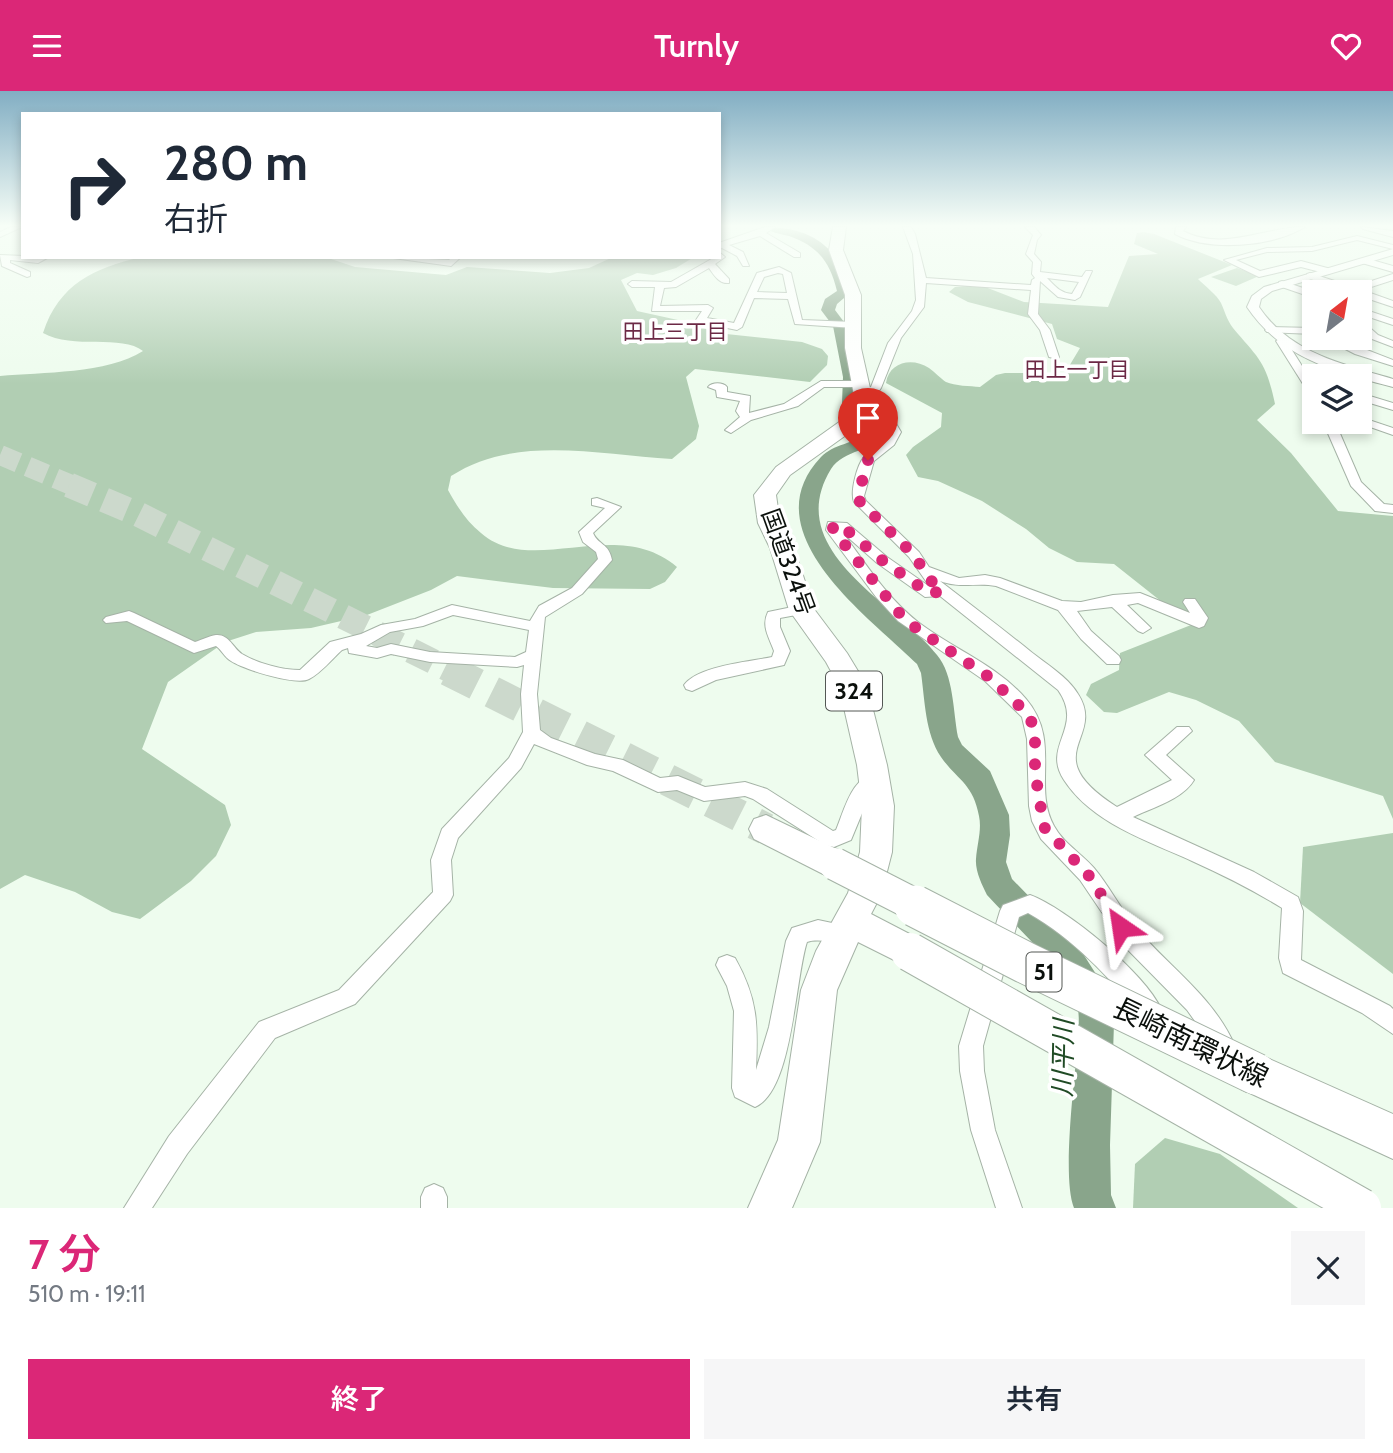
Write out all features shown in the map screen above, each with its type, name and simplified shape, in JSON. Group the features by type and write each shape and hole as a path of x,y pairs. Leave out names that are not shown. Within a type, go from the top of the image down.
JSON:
{"highway":[{"path":"847,279 853,295 853,348 863,392"},
{"name":"国道324号","path":"770,1208 799,1142 819,991 864,895 876,852 878,806 853,686 838,659 802,610 782,548 769,523 765,495 783,471 862,413 863,392"},
{"name":"長崎南環状線","path":"766,829 1027,963 1393,1137"},
{"path":"847,927 910,952 1362,1208"},
{"name":"51","path":"1256,1074 1393,1131"}],"street":[{"path":"632,284 673,285 683,279"},
{"path":"660,285 655,309 708,307 701,320 737,327 760,279"},
{"path":"789,279 798,322 827,326 836,323 854,325"},
{"path":"1036,279 1033,314 1045,330 1054,357"},
{"path":"1041,279 1053,291 1067,297 1077,295 1085,279"},
{"path":"1299,279 1263,291 1256,298 1254,307 1302,369"},
{"path":"1372,285 1387,279"},
{"path":"731,430 745,416 775,411 805,400 821,384 872,393 878,386 897,335 918,310 922,297 921,280 954,285 993,283 1036,288"},
{"path":"1380,282 1393,285"},
{"path":"1282,284 1302,291"},
{"path":"751,295 793,296"},
{"path":"1372,297 1393,303"},
{"path":"1372,317 1393,322"},
{"path":"1270,330 1302,331"},
{"path":"1372,334 1374,337 1393,344"},
{"path":"1281,341 1329,363 1393,383"},
{"path":"1355,350 1393,363"},
{"path":"713,387 723,387 721,395 746,398 742,411 745,416"},
{"path":"863,392 891,421 895,432 890,442 868,460 858,496 860,502 914,555 943,590 1064,685 1074,699 1077,711 1064,759 1069,773 1083,791 1114,817 1256,883 1291,903 1294,912 1288,954 1291,966 1315,981 1377,1008 1393,1023"},
{"path":"1372,401 1393,407"},
{"path":"1372,424 1393,432"},
{"path":"1334,434 1355,483 1380,508 1393,509"},
{"path":"137,1208 178,1145 267,1030 290,1018 330,1007 347,997 443,895 441,860 449,834 515,763 532,732 529,694 538,616 544,609 576,591 605,560 603,550 588,539 586,532 614,507 597,502"},
{"path":"943,590 930,594 882,560 842,526 833,525 833,530 900,614 916,628 989,677 1028,714 1035,730 1035,772 1044,827 1091,878 1121,927 1200,1007 1215,1026 1223,1046 1218,1055 1209,1058 1184,1045 1091,944 1059,919 1030,904 1010,911 971,1046 972,1071 983,1130 1009,1208"},
{"path":"924,570 957,582 985,579 999,582 1062,606 1081,607 1132,597 1145,599 1199,623 1200,618 1190,602"},
{"path":"1113,600 1143,628"},
{"path":"1062,606 1086,635 1113,660"},
{"path":"111,620 129,616 194,648 217,641 245,662 292,675 304,675 330,649 386,628 404,626 452,610 536,628"},
{"path":"692,685 712,675 778,661 782,651 772,627 773,615 802,610"},
{"path":"391,649 404,626"},
{"path":"362,639 355,649 377,653 391,649 430,657 517,662 535,654"},
{"path":"1114,817 1166,793 1185,780 1154,755 1183,731"},
{"path":"532,732 545,743 593,760 617,765 658,785 678,783 704,795 746,789 760,794 799,821 834,839 844,835 862,790 874,782"},
{"path":"727,965 741,987 745,1003 748,1037 744,1088 755,1095 765,1081 785,1004 793,946 799,935 818,929 847,927"}],"green space":[{"path":"623,279 621,280 637,311 687,322 717,333 802,342 822,349 828,356 827,365 810,382 695,369 686,377 699,426 696,439 672,459 558,450 530,451 476,463 451,476 448,490 462,513 481,533 502,545 525,550 628,546 653,552 677,567 665,582 650,589 553,588 457,576 431,590 367,615 311,628 256,632 225,642 168,682 142,749 225,805 231,825 216,856 191,881 140,919 112,912 75,892 25,875 0,889 0,376 93,368 128,359 143,351 123,343 68,341 43,333 58,302 80,281"},
{"path":"1119,279 1198,279 1219,300 1231,325 1265,369 1275,404 1257,420 1291,453 1338,511 1393,516 1393,819 1383,796 1275,762 1239,721 1196,700 1169,692 1117,713 1104,712 1086,695 1091,684 1119,670 1120,653 1191,625 1114,564 1077,562 1049,548 1026,529 982,501 938,481 918,477 906,455 941,427 942,413 886,383 896,366 916,363 929,368 946,382 980,387 996,375 1005,373 1065,373 1080,348 1057,339 1052,324 968,302 949,292 955,287 980,285 1024,302 1108,307"},
{"path":"1217,279 1252,279 1236,286"},
{"path":"1393,833 1393,974 1300,903 1303,847"},
{"path":"1165,1138 1220,1154 1298,1208 1133,1208 1135,1164"}],"waterway":[{"name":"川平川","path":"841,279 844,292 830,302 828,310 840,326 851,377 851,403 854,411 878,431 872,438 836,454 825,464 811,493 809,524 816,541 843,578 928,660 934,673 944,737 952,752 980,779 994,815 995,835 991,862 998,886 1068,960 1093,996 1096,1023 1090,1145 1091,1199 1096,1208"}],"tunnel":[{"path":"0,455 74,486"},
{"path":"69,485 138,514 452,671"},
{"path":"448,670 766,829"}],"district":[{"name":"田上三丁目","path":"675,332"},
{"name":"田上一丁目","path":"1077,370"}],"route":[{"path":"868,460 858,496 860,502 914,555 930,580 943,590 930,594 869,550 842,526 833,525 833,530 900,614 916,628 963,657 989,677 1028,714 1035,730 1035,772 1044,827 1049,836 1091,878 1121,927"}]}
